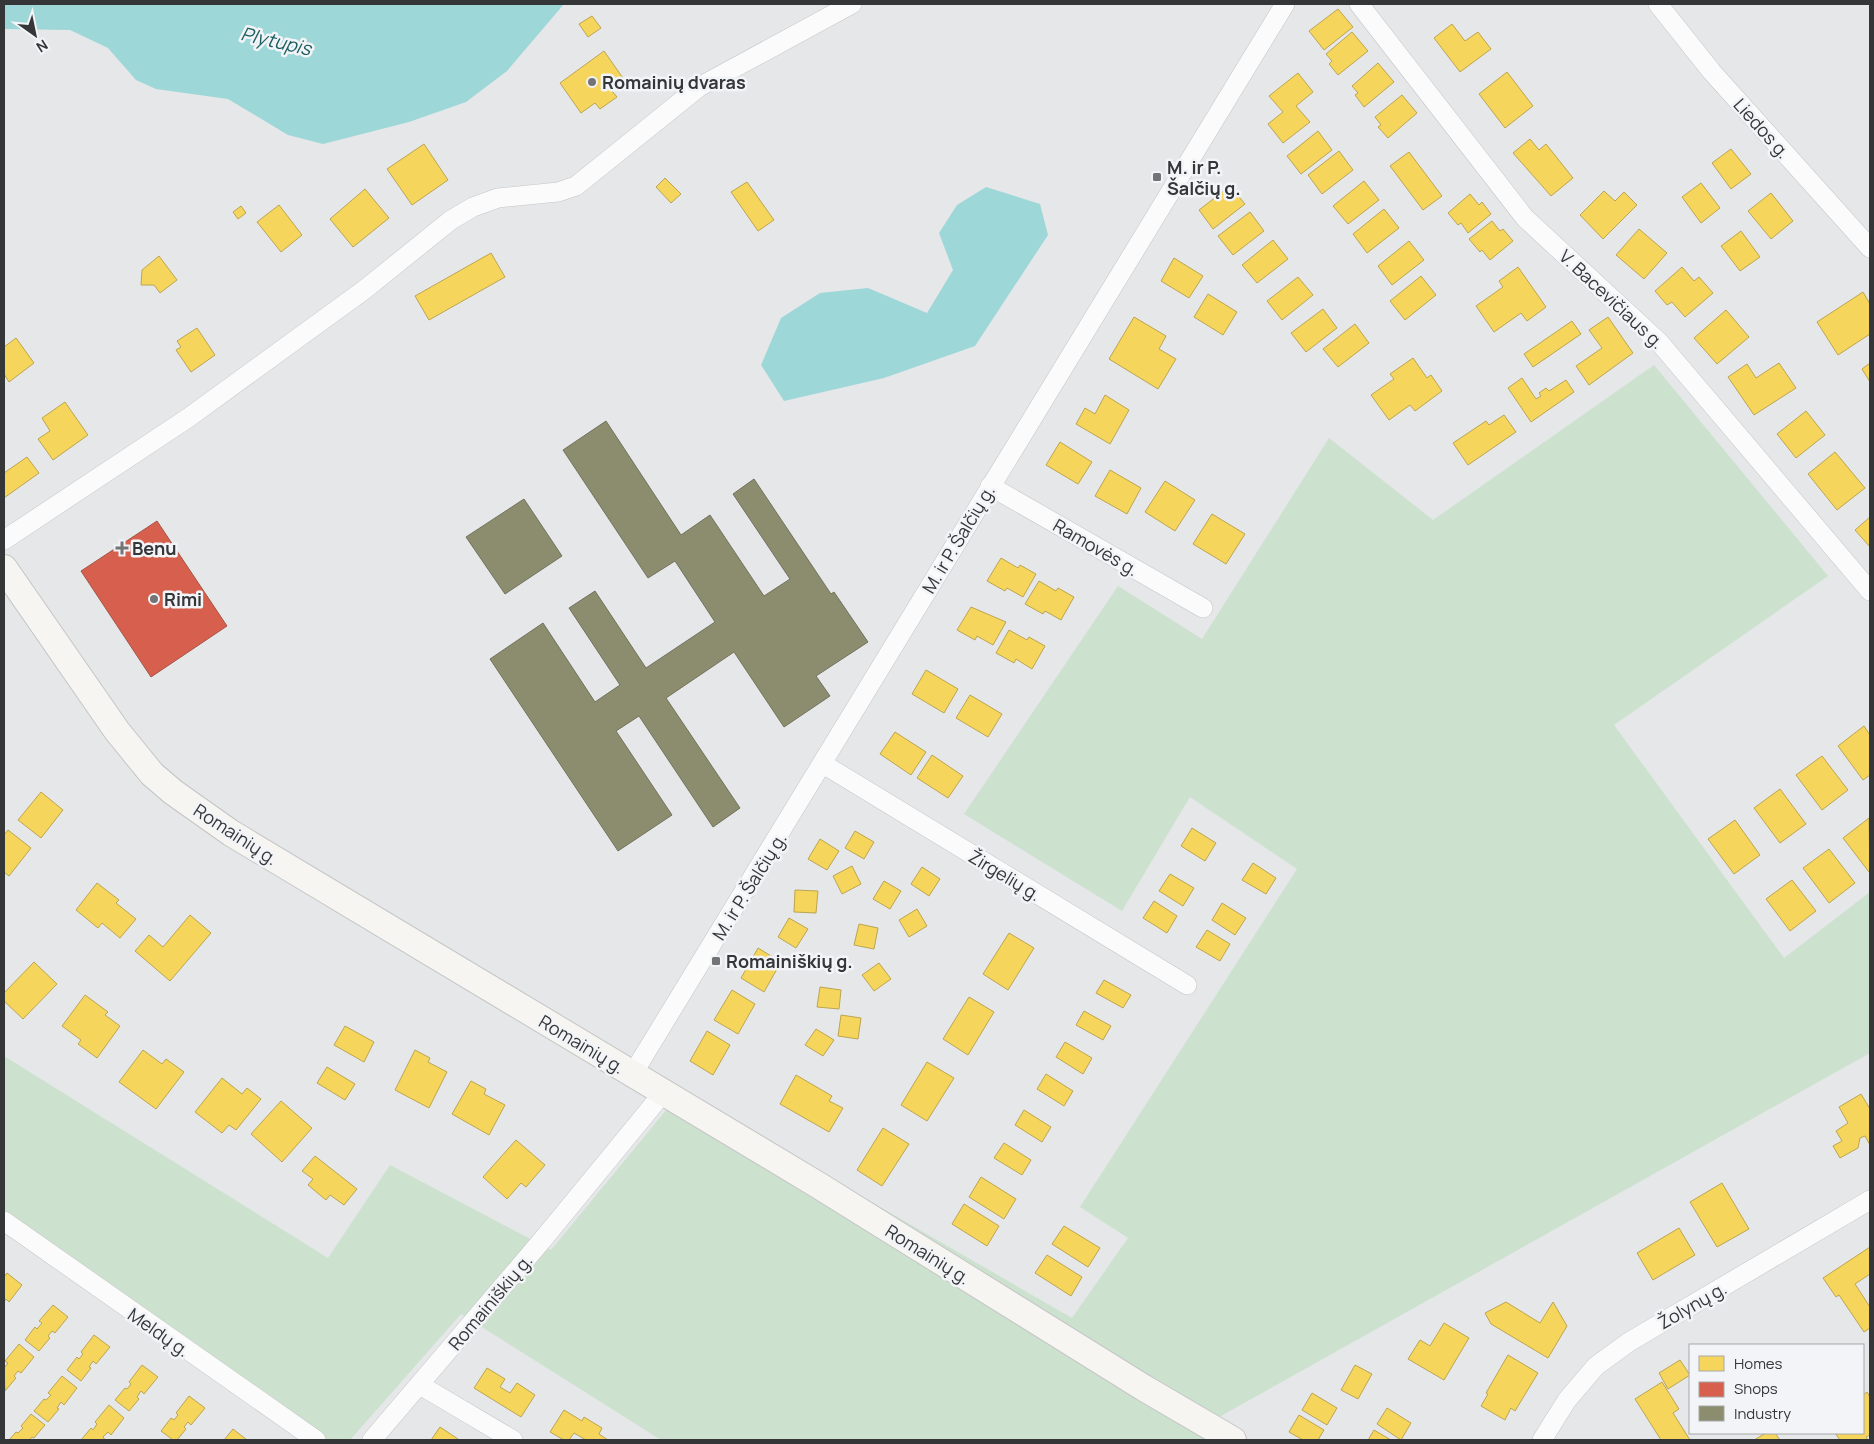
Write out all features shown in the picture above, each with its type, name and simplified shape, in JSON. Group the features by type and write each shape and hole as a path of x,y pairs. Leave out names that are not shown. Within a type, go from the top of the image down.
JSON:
{"main road":[{"name":"Romainių g.","path":"4,568 118,731 152,774 172,792 231,833 663,1094 818,1185 1144,1388 1233,1440"}],"street":[{"path":"4,540 188,418 364,290 451,220 473,207 498,198 558,192 576,186 699,87 852,4"},
{"name":"M. ir P. Šalčių g.","path":"632,1075 1285,4"},
{"name":"V. Bacevičiaus g.","path":"1359,4 1525,218 1660,342 1870,591"},
{"name":"Liedos g.","path":"1658,4 1712,72 1870,248"},
{"name":"Ramovės g.","path":"990,486 1203,608"},
{"name":"Žirgelių g.","path":"823,764 1187,985"},
{"name":"Romainiškių g.","path":"372,1440 544,1238 663,1094"},
{"name":"Žolynų g.","path":"1542,1440 1567,1400 1596,1366 1629,1342 1870,1200"},
{"name":"Meldų g.","path":"4,1221 316,1440"},
{"path":"420,1385 513,1440"}],"green space":[{"path":"1654,365 1828,576 1614,725 1784,958 1870,892 1870,1053 1212,1421 1243,1440 661,1440 461,1314 350,1440 326,1440 4,1214 4,1056 328,1258 390,1165 551,1250 681,1092 1072,1318 1128,1238 1080,1207 1297,869 1190,797 1122,911 964,814 1118,586 1202,639 1329,438 1433,520"}],"water":[{"name":"Plytupis","path":"4,4 564,4 507,71 466,102 409,122 323,144 288,135 228,99 156,89 136,80 108,48 70,30 4,29"},
{"path":"986,187 1040,204 1048,235 975,346 884,378 784,401 761,365 781,318 820,293 868,288 927,313 953,270 939,233 957,205"}],"building: Homes":[{"path":"1338,9 1353,27 1324,50 1309,31"},
{"path":"592,16 601,28 588,37 579,24"},
{"path":"1452,24 1465,41 1478,32 1491,49 1460,72 1434,38"},
{"path":"1352,32 1368,51 1338,75 1329,64 1332,61 1326,54"},
{"name":"Romainių dvaras","path":"604,51 625,81 612,91 617,97 600,109 595,103 581,113 560,83"},
{"path":"1378,63 1394,82 1364,107 1355,95 1358,93 1352,86"},
{"path":"1507,72 1533,106 1505,128 1479,94"},
{"path":"1298,73 1313,92 1296,106 1310,122 1283,143 1268,124 1283,112 1269,96"},
{"path":"1402,95 1417,113 1388,138 1378,127 1381,125 1375,117"},
{"path":"1318,131 1332,150 1301,174 1287,156"},
{"path":"1530,139 1539,150 1546,144 1573,178 1551,196 1513,153"},
{"path":"424,144 448,180 412,205 387,169"},
{"path":"1731,149 1751,174 1731,189 1712,163"},
{"path":"1339,151 1353,170 1322,194 1308,175"},
{"path":"1409,152 1442,196 1423,210 1390,166"},
{"path":"665,178 681,194 671,203 656,187"},
{"path":"1364,181 1379,200 1348,224 1333,206"},
{"path":"747,182 774,220 758,231 731,192"},
{"path":"1701,183 1720,208 1701,223 1682,197"},
{"path":"1230,186 1245,204 1213,229 1199,210"},
{"path":"365,189 389,218 353,247 330,219"},
{"path":"1604,191 1615,201 1624,192 1637,205 1603,239 1580,215"},
{"path":"1771,193 1793,221 1771,239 1748,211"},
{"path":"1470,194 1479,205 1482,202 1491,214 1468,233 1461,223 1458,225 1448,213"},
{"path":"279,205 302,235 281,252 257,222"},
{"path":"241,206 246,213 238,219 233,212"},
{"path":"1384,209 1399,228 1367,253 1353,234"},
{"path":"1250,212 1264,231 1233,255 1218,236"},
{"path":"1492,221 1500,231 1503,229 1513,241 1490,260 1469,239"},
{"path":"1639,229 1667,253 1644,279 1616,255"},
{"path":"1741,231 1760,257 1740,271 1721,246"},
{"path":"1273,240 1288,259 1257,283 1242,265"},
{"path":"1409,241 1424,260 1392,285 1378,266"},
{"path":"491,253 505,277 429,320 415,296"},
{"path":"159,256 177,280 160,293 154,285 141,285 142,270"},
{"path":"1174,258 1203,276 1189,298 1161,281"},
{"path":"1518,267 1546,307 1527,321 1521,313 1494,332 1476,306 1503,287 1499,281"},
{"path":"1682,267 1694,281 1699,277 1713,293 1685,317 1672,302 1667,305 1655,291"},
{"path":"1421,276 1436,295 1405,320 1390,301"},
{"path":"1298,277 1313,295 1282,320 1267,301"},
{"path":"1863,292 1870,304 1870,334 1838,355 1817,322"},
{"path":"1208,294 1237,312 1223,335 1194,317"},
{"path":"1323,309 1337,328 1306,352 1291,333"},
{"path":"1726,310 1749,337 1717,364 1694,338"},
{"path":"1134,317 1166,336 1159,349 1176,359 1158,389 1109,359"},
{"path":"1608,317 1633,353 1589,385 1576,366 1602,348 1589,330"},
{"path":"1572,321 1581,334 1533,367 1524,354"},
{"path":"1355,324 1369,343 1338,367 1323,349"},
{"path":"197,328 215,355 191,372 176,350 181,347 177,341"},
{"path":"16,338 34,363 9,382 4,374 4,347"},
{"path":"1413,358 1427,378 1431,375 1442,391 1415,411 1410,405 1389,420 1371,395 1394,379 1390,374"},
{"path":"1779,363 1796,388 1754,415 1728,377 1747,364 1756,378"},
{"path":"1870,363 1870,382 1862,369"},
{"path":"1522,378 1536,399 1541,396 1539,393 1546,388 1549,391 1566,380 1574,392 1531,422 1508,388"},
{"path":"1105,395 1129,410 1110,444 1076,424 1085,408 1095,414"},
{"path":"65,402 88,435 53,460 38,439 50,431 42,418"},
{"path":"1806,411 1825,435 1796,458 1777,434"},
{"path":"1504,415 1516,432 1468,465 1453,443 1486,421 1489,425"},
{"path":"1060,442 1092,462 1078,484 1046,465"},
{"path":"1835,452 1865,488 1837,510 1808,474"},
{"path":"27,457 39,473 4,498 4,473"},
{"path":"1110,470 1141,488 1127,514 1095,496"},
{"path":"1165,481 1195,500 1175,531 1145,512"},
{"path":"1212,514 1245,534 1226,564 1193,544"},
{"path":"1870,517 1870,547 1855,530"},
{"path":"1001,558 1018,568 1020,565 1036,574 1023,597 1007,588 1005,591 987,581"},
{"path":"1039,581 1056,591 1058,588 1074,597 1061,620 1045,611 1043,614 1025,604"},
{"path":"971,607 1006,622 993,645 977,636 975,640 957,630"},
{"path":"1009,630 1027,640 1029,637 1045,646 1032,669 1016,659 1014,663 996,653"},
{"path":"926,670 958,689 944,713 912,694"},
{"path":"970,695 1002,714 988,737 956,718"},
{"path":"1864,726 1870,735 1870,775 1863,780 1838,746"},
{"path":"895,732 926,752 911,775 880,754"},
{"path":"932,755 963,776 948,798 917,778"},
{"path":"1822,756 1848,790 1822,810 1796,775"},
{"path":"1780,789 1806,824 1780,843 1754,808"},
{"path":"41,792 63,810 41,838 18,820"},
{"path":"1869,818 1870,871 1869,872 1843,838"},
{"path":"1735,820 1760,855 1734,874 1708,839"},
{"path":"1192,828 1216,843 1205,861 1181,846"},
{"path":"8,830 31,848 9,876 4,872 4,835"},
{"path":"855,831 874,842 864,859 845,848"},
{"path":"820,839 839,851 827,870 808,859"},
{"path":"1829,849 1855,883 1829,903 1803,868"},
{"path":"1253,863 1276,878 1266,894 1242,880"},
{"path":"852,866 861,884 842,894 833,876"},
{"path":"922,867 940,879 929,896 911,884"},
{"path":"1170,874 1194,888 1183,906 1159,891"},
{"path":"1792,880 1816,911 1790,931 1766,899"},
{"path":"884,881 901,891 890,909 873,899"},
{"path":"97,883 119,900 116,903 136,919 120,938 102,923 98,928 76,910"},
{"path":"795,890 818,891 816,913 794,912"},
{"path":"1154,901 1177,916 1167,933 1143,918"},
{"path":"1222,903 1246,918 1235,935 1212,920"},
{"path":"917,909 927,926 909,937 899,920"},
{"path":"190,915 211,933 170,981 135,951 149,935 163,947"},
{"path":"789,918 808,929 796,948 778,937"},
{"path":"859,924 878,928 874,949 854,945"},
{"path":"1207,930 1230,944 1220,961 1196,947"},
{"path":"1009,933 1034,948 1008,990 983,974"},
{"path":"758,948 781,962 764,992 741,978"},
{"path":"34,962 57,984 23,1019 4,1001 4,993"},
{"path":"879,963 891,979 874,991 862,975"},
{"path":"1104,980 1131,995 1123,1008 1096,993"},
{"path":"820,987 841,990 839,1009 817,1007"},
{"path":"732,990 755,1004 738,1034 714,1020"},
{"path":"85,995 108,1012 105,1015 120,1026 97,1058 78,1044 81,1040 62,1026"},
{"path":"969,997 994,1012 968,1055 943,1039"},
{"path":"1084,1011 1111,1026 1103,1040 1076,1025"},
{"path":"841,1015 861,1018 858,1039 838,1036"},
{"path":"345,1026 374,1042 364,1062 334,1045"},
{"path":"816,1029 834,1040 823,1056 805,1045"},
{"path":"707,1031 730,1045 713,1075 690,1061"},
{"path":"1065,1042 1092,1058 1083,1074 1056,1057"},
{"path":"143,1050 162,1064 166,1059 184,1072 156,1109 119,1082"},
{"path":"415,1050 430,1058 428,1062 447,1072 429,1108 395,1090"},
{"path":"927,1062 954,1078 927,1121 901,1105"},
{"path":"327,1067 355,1084 345,1100 317,1083"},
{"path":"1046,1074 1073,1091 1064,1106 1037,1089"},
{"path":"796,1075 832,1096 829,1101 843,1108 829,1132 780,1104"},
{"path":"222,1078 242,1094 247,1088 261,1099 236,1130 229,1125 222,1133 195,1112"},
{"path":"471,1081 486,1089 484,1094 505,1105 489,1135 452,1114"},
{"path":"1861,1094 1870,1109 1870,1145 1865,1136 1860,1138 1858,1148 1840,1158 1833,1146 1842,1141 1836,1131 1848,1123 1839,1107"},
{"path":"281,1101 312,1128 282,1162 251,1134"},
{"path":"1024,1110 1051,1127 1042,1142 1015,1125"},
{"path":"883,1128 909,1144 882,1186 857,1170"},
{"path":"516,1140 545,1165 526,1187 521,1183 507,1199 483,1177"},
{"path":"1004,1143 1031,1160 1022,1175 994,1158"},
{"path":"315,1156 357,1189 344,1205 330,1195 326,1200 308,1185 313,1179 302,1171"},
{"path":"981,1177 1016,1199 1004,1219 969,1197"},
{"path":"1722,1183 1749,1229 1717,1247 1690,1202"},
{"path":"964,1204 999,1226 987,1246 952,1224"},
{"path":"1064,1226 1100,1248 1088,1267 1052,1244"},
{"path":"1679,1228 1695,1255 1653,1280 1637,1253"},
{"path":"1870,1247 1870,1274 1855,1284 1870,1307 1870,1328 1864,1332 1839,1295 1836,1297 1823,1278"},
{"path":"1047,1255 1082,1277 1071,1296 1035,1273"},
{"path":"7,1273 22,1285 9,1302 6,1299 4,1302 4,1277"},
{"path":"1506,1302 1540,1323 1553,1302 1567,1326 1548,1358 1491,1324 1485,1313"},
{"path":"53,1305 68,1317 55,1333 52,1331 48,1336 50,1338 39,1351 25,1340 35,1327 37,1329 42,1323 39,1321"},
{"path":"1444,1323 1469,1338 1444,1380 1408,1359 1420,1340 1430,1346"},
{"path":"94,1335 110,1347 96,1364 93,1361 89,1367 91,1368 81,1381 67,1370 77,1357 79,1359 83,1354 81,1352"},
{"path":"19,1344 34,1357 21,1373 18,1371 14,1376 16,1378 5,1391 4,1368 8,1363 5,1361"},
{"path":"1508,1355 1538,1373 1515,1411 1511,1408 1505,1420 1481,1406 1488,1394 1486,1393"},
{"path":"1680,1360 1689,1376 1668,1389 1659,1373"},
{"path":"142,1365 158,1377 144,1394 141,1391 137,1397 139,1399 129,1411 115,1400 131,1384 129,1382"},
{"path":"1355,1365 1372,1374 1358,1399 1341,1390"},
{"path":"487,1368 505,1379 500,1387 510,1393 517,1383 535,1395 521,1417 474,1388"},
{"path":"62,1376 77,1388 64,1405 61,1402 57,1408 59,1409 48,1422 34,1411 44,1399 46,1400 51,1395 48,1393"},
{"path":"1662,1382 1679,1409 1673,1413 1690,1440 1661,1440 1635,1399"},
{"path":"1867,1392 1870,1397 1870,1435 1866,1437 1868,1440 1840,1440 1836,1434 1864,1434 1864,1394"},
{"path":"1312,1393 1337,1408 1327,1425 1302,1410"},
{"path":"189,1396 205,1408 191,1425 188,1422 184,1427 186,1429 177,1440 173,1440 161,1431 171,1418 174,1420 178,1415 176,1413"},
{"path":"109,1405 124,1418 111,1435 108,1432 103,1437 105,1440 81,1440 91,1428 93,1430 97,1424 95,1422"},
{"path":"1387,1408 1411,1423 1401,1440 1377,1424"},
{"path":"564,1410 582,1421 584,1417 602,1428 599,1434 608,1440 586,1440 574,1433 569,1440 564,1440 550,1432"},
{"path":"31,1414 45,1425 34,1438 32,1437 29,1440 9,1440 16,1432 18,1433 23,1428 21,1426"},
{"path":"1299,1415 1324,1430 1318,1440 1303,1440 1289,1432"},
{"path":"440,1427 458,1439 431,1440"},
{"path":"233,1429 247,1440 224,1440"},
{"path":"1374,1430 1391,1440 1368,1440"},
{"path":"1764,1434 1776,1434 1780,1440 1754,1440"}],"building: Shops":[{"name":"Rimi","path":"157,521 227,626 151,677 81,571"}],"building: Industry":[{"path":"606,421 681,535 710,515 764,596 790,579 733,494 754,479 831,594 834,592 868,642 816,676 830,696 784,727 734,652 666,698 740,808 713,827 639,716 616,731 672,815 618,851 490,659 543,623 595,702 620,685 569,608 595,591 646,668 715,622 675,561 648,578 563,450"},
{"path":"524,499 562,556 505,594 466,537"}],"place":[{"name":"Romainių dvaras","path":"592,82"},
{"name":"M. ir P. Šalčių g.","path":"1157,177"},
{"name":"Benu","path":"122,548"},
{"name":"Rimi","path":"154,599"},
{"name":"Romainiškių g.","path":"716,961"}]}
